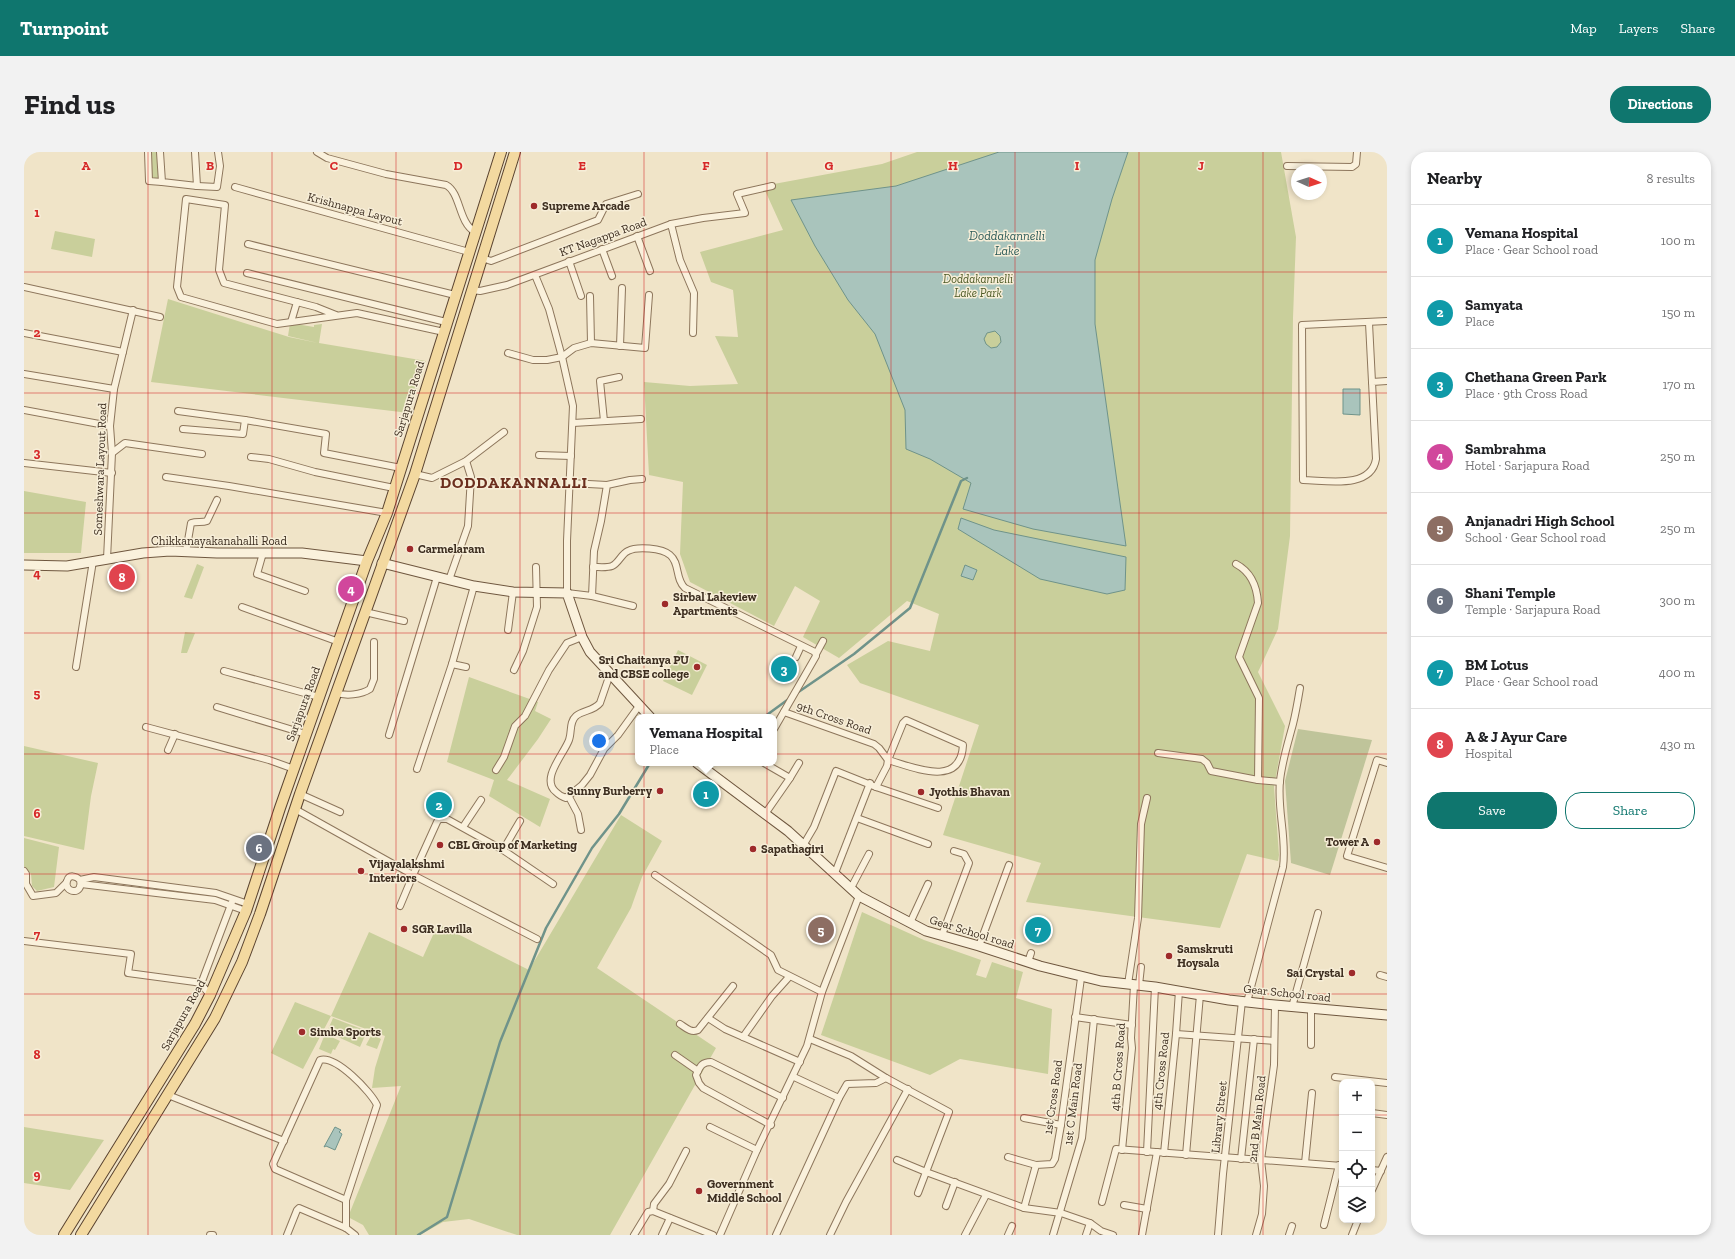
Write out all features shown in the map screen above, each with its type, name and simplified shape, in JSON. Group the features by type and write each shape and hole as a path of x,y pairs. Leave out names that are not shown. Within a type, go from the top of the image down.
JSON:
{"main road":[{"name":"Sarjapura Road","path":"64,1235 187,1036 210,995 247,907 367,561 387,513 501,152"},
{"path":"81,1235 215,1018 229,992 260,914 300,794 415,474 515,152"},
{"name":"Chikkanayakanahalli Road","path":"24,565 67,566 93,561 164,552 302,553 367,561"},
{"path":"382,563 474,586 513,592 567,593 582,637 590,652 647,714"},
{"name":"Gear School road","path":"701,766 804,844 859,896 926,931 1081,978 1292,1007 1387,1015"}],"street":[{"path":"148,152 149,181 217,187 220,166 218,152"},
{"path":"160,152 162,182"},
{"path":"195,152 197,186"},
{"path":"317,152 327,158 386,174 446,185 452,190 466,225 475,232"},
{"path":"1287,166 1352,167 1356,164 1357,152"},
{"name":"KT Nagappa Road","path":"472,290 480,291 507,285 602,248 671,224 745,213 738,194 772,186"},
{"name":"Krishnappa Layout","path":"235,187 469,252"},
{"path":"482,258 491,261 598,220 606,204 638,194"},
{"path":"336,315 316,307 224,283 219,270 225,205 186,200 177,287 181,297 277,324 336,315 360,314 445,327"},
{"path":"671,224 680,260 694,293 693,333"},
{"path":"637,236 650,271"},
{"path":"248,244 455,295"},
{"path":"602,248 612,276"},
{"path":"569,261 581,296"},
{"path":"247,273 445,327"},
{"path":"535,275 549,310 562,357 573,406 567,593 592,596 633,606"},
{"path":"24,287 160,317"},
{"path":"620,346 622,288"},
{"path":"508,352 533,360 547,360 562,357 574,348 591,343 646,348 649,295"},
{"path":"590,296 591,343"},
{"path":"291,322 296,302"},
{"name":"Someshwara Layout Road","path":"107,559 112,473 110,426 114,389 133,310"},
{"path":"1369,322 1376,459 1372,469 1368,474 1357,480 1303,480 1302,325 1387,321"},
{"path":"24,333 123,352"},
{"path":"24,374 114,389"},
{"path":"604,421 600,381 619,377"},
{"path":"1372,382 1387,381"},
{"path":"24,410 110,426"},
{"path":"178,411 245,420 326,434 324,453 401,468"},
{"path":"573,423 641,419"},
{"path":"183,429 243,434 245,420"},
{"path":"415,474 432,478 466,461 504,432"},
{"path":"112,453 125,443 202,454"},
{"path":"539,455 571,456"},
{"path":"251,457 269,459 315,472 394,488"},
{"path":"449,580 468,526 470,476 466,461"},
{"path":"24,463 112,473"},
{"path":"166,477 229,486 387,513"},
{"path":"570,483 607,485 642,479"},
{"path":"592,596 594,551 607,485"},
{"path":"186,552 191,523 195,521 203,523 207,521 217,500"},
{"path":"594,567 611,566 617,563 627,551 633,549 646,548 668,553 674,560 678,577 681,584 685,588 816,654"},
{"path":"263,553 257,574 305,591"},
{"path":"76,667 93,561"},
{"path":"1236,564 1248,572 1258,594 1258,604 1239,658 1259,698 1258,780"},
{"path":"514,670 532,626 537,607 536,567"},
{"path":"389,735 436,577"},
{"path":"418,769 452,664 474,586"},
{"path":"508,630 513,592"},
{"path":"242,607 339,642"},
{"path":"365,612 404,621"},
{"path":"496,770 504,758 515,726 525,716 536,692 560,652 567,643 582,637"},
{"path":"777,724 823,641"},
{"path":"336,692 343,695 362,693 370,689 374,679 374,642"},
{"path":"796,657 801,646"},
{"path":"452,664 466,667"},
{"path":"224,671 320,697"},
{"path":"610,674 600,703 597,707 575,716 570,739 550,779 552,788 564,798 569,797 590,775 604,749 618,735 639,706"},
{"name":"Library Street","path":"1218,1235 1238,1038 1244,1001 1283,867 1285,853 1280,801 1280,782 1286,746 1293,724 1300,688"},
{"path":"217,707 306,734"},
{"name":"9th Cross Road","path":"784,712 874,744 888,760"},
{"path":"876,787 887,766 888,760 903,723 906,720 963,745 960,758 955,766 947,772 931,772 888,760"},
{"path":"146,727 269,760 294,769"},
{"path":"168,750 174,734"},
{"path":"1158,753 1202,760 1207,763 1211,771 1258,780 1280,782"},
{"path":"1387,763 1376,760 1347,856 1387,868"},
{"path":"765,814 799,763"},
{"path":"769,766 790,778"},
{"path":"804,844 814,827 836,771 870,783 876,787 938,808"},
{"path":"835,873 870,783"},
{"path":"300,794 340,812"},
{"path":"569,797 578,814 581,830"},
{"path":"1134,985 1140,847 1142,824 1147,798"},
{"path":"463,826 481,800"},
{"path":"295,810 413,875 537,939"},
{"path":"857,818 928,844"},
{"path":"400,906 435,824 439,819 447,819 463,826 503,850 552,884"},
{"path":"503,850 520,821"},
{"path":"942,935 969,862 964,854 954,851"},
{"path":"851,888 869,854"},
{"path":"979,946 1009,864"},
{"path":"24,872 26,874 26,884 32,896 56,893 72,876 76,877 81,882 232,902 247,907"},
{"path":"655,875 772,955 778,970 789,977 822,992"},
{"path":"66,883 67,888 71,891 75,891 79,889 81,882"},
{"path":"910,923 928,884"},
{"path":"720,1235 757,1150 784,1098 810,1039 822,992 859,896"},
{"path":"201,984 232,902"},
{"path":"1292,1007 1318,914"},
{"path":"24,941 131,954 128,973 195,982 201,984 210,995"},
{"path":"1028,962 1031,953"},
{"path":"1134,985 1141,967"},
{"path":"1380,975 1387,977"},
{"path":"743,1037 772,996 789,977"},
{"name":"1st Cross Road","path":"1036,1165 1052,1164 1061,1125 1081,978"},
{"name":"4th B Cross Road","path":"1122,1150 1128,1102 1132,1048 1134,985"},
{"path":"680,1024 689,1030 696,1031 733,986"},
{"path":"1147,1152 1155,987"},
{"name":"4th Cross Road","path":"1164,1153 1179,991"},
{"path":"1186,1154 1195,1035 1200,994"},
{"name":"2nd B Main Road","path":"1256,1235 1262,1214 1264,1186 1262,1160 1274,1065 1276,1005"},
{"path":"1311,1045 1312,1008"},
{"path":"1075,1016 1132,1025"},
{"path":"708,1018 725,1029 800,1062"},
{"name":"1st C Main Road","path":"1053,1235 1061,1213 1082,1138 1094,1019"},
{"path":"1176,1034 1274,1041"},
{"path":"810,1039 851,1056 886,1078 949,1112 918,1193"},
{"path":"1241,1159 1254,1039"},
{"path":"675,1055 698,1071"},
{"path":"346,1200 275,1169 273,1164 273,1161 284,1141 320,1060 328,1060 340,1066 373,1096 377,1105 346,1200 346,1228"},
{"path":"771,1125 703,1088 696,1075 705,1062 715,1063 784,1098"},
{"path":"794,1077 839,1098"},
{"path":"1335,1077 1387,1083"},
{"path":"776,1235 839,1098 847,1084 876,1083 886,1078"},
{"path":"830,1235 908,1089"},
{"path":"1305,1163 1312,1093"},
{"path":"168,1095 284,1141"},
{"path":"1375,1113 1387,1114"},
{"path":"1024,1118 1061,1125"},
{"path":"710,1126 757,1150"},
{"path":"1102,1202 1116,1148 1122,1150 1339,1166"},
{"path":"653,1211 654,1204 669,1184 686,1151"},
{"path":"1142,1235 1157,1152"},
{"path":"1008,1157 1036,1165 1024,1208"},
{"path":"1373,1187 1387,1157"},
{"path":"897,1160 986,1195 1024,1208 1061,1213 1090,1223 1101,1231 1113,1235"},
{"path":"1324,1225 1339,1170"},
{"path":"1375,1170 1381,1171"},
{"path":"946,1206 955,1182"},
{"path":"965,1235 986,1195"},
{"path":"1124,1205 1147,1209"},
{"path":"287,1235 299,1208 346,1228 356,1235"},
{"path":"634,1235 648,1212 653,1211 713,1235"},
{"path":"662,1235 670,1218"},
{"path":"1086,1235 1090,1223"},
{"path":"1352,1235 1357,1223"},
{"path":"1008,1235 1012,1226"},
{"path":"1289,1235 1292,1226"}],"green space":[{"path":"152,152 159,152 161,178 152,178"},
{"name":"Doddakannelli Lake Park","path":"917,152 1281,152 1296,237 1293,318 1290,536 1278,629 1258,672 1285,726 1274,787 1279,855 1278,861 1247,854 1220,928 1026,902 1041,863 943,835 979,725 860,683 847,665 888,641 930,651 939,614 907,601 839,658 803,637 820,601 795,586 774,626 690,582 680,554 683,482 649,475 644,382 690,386 738,384 715,336 738,337 733,290 711,282 700,252 783,230 763,186 882,164"},
{"path":"55,231 95,239 92,257 51,249"},
{"path":"168,299 289,337 318,343 288,336 290,323 314,327 314,325 322,324 319,343 426,361 409,413 151,382"},
{"path":"24,491 86,502 81,553 24,553"},
{"path":"197,564 204,567 192,599 184,597"},
{"path":"185,632 195,633 187,653 181,653"},
{"path":"678,650 707,665 692,695 663,681"},
{"path":"469,677 538,702 535,711 551,719 507,780 550,799 540,827 489,796 494,780 447,762"},
{"path":"1298,729 1372,740 1330,875 1291,863 1285,781"},
{"path":"24,746 98,763 91,796 84,850 24,836"},
{"path":"621,815 662,841 642,877 631,908 597,968 716,1048 610,1235 517,1235 469,1219 443,1222 420,1235 369,1235 363,1225 348,1217 401,1086 372,1088 375,1068 385,1036 331,1016 369,932 423,957 438,924 529,970"},
{"path":"24,838 59,847 54,887 37,891 32,886 31,874 24,866"},
{"path":"862,912 924,940 981,960 976,975 986,978 992,962 1023,972 1016,998 1052,1009 1048,1074 960,1059 930,1075 821,1035"},
{"name":"Simba Sports","path":"295,1002 331,1016 303,1069 271,1053"},
{"path":"333,1018 367,1031 360,1047 327,1032"},
{"path":"325,1034 340,1041 335,1050 333,1049 331,1054 319,1049"},
{"path":"372,1034 381,1039 377,1049 366,1045"},
{"path":"24,1127 104,1140 70,1190 24,1183"}],"water":[{"name":"Doddakannelli Lake","path":"999,152 1128,152 1112,199 1095,260 1095,324 1126,546 1033,529 963,509 971,483 930,459 906,449 905,410 875,334 848,300 815,246 791,200 896,186","holes":["995,331 1000,336 1001,342 997,347 991,348 986,344 984,339 987,333"]},
{"path":"1343,389 1360,389 1360,415 1343,414"},
{"path":"961,518 994,530 1126,557 1125,590 1107,594 1040,579 958,529"},
{"path":"965,565 977,570 973,580 961,576"},
{"path":"335,1127 341,1130 339,1132 342,1134 335,1150 326,1146 324,1147"}],"waterway":[{"path":"797,693 854,654 910,608 961,481 967,478"},
{"path":"768,714 790,698"},
{"path":"418,1235 447,1217 500,1042 546,928 592,848 619,814 648,766"}],"place":[{"name":"Supreme Arcade","path":"534,206"},
{"name":"Carmelaram","path":"410,549"},
{"name":"A & J Ayur Care","path":"122,577"},
{"name":"Sambrahma","path":"351,589"},
{"name":"Sirbal Lakeview Apartments","path":"665,604"},
{"name":"Sri Chaitanya PU and CBSE college","path":"697,667"},
{"name":"Chethana Green Park","path":"784,669"},
{"name":"Sunny Burberry","path":"660,791"},
{"name":"Jyothis Bhavan","path":"921,792"},
{"name":"Vemana Hospital","path":"706,794"},
{"name":"Samyata","path":"439,805"},
{"name":"Tower A","path":"1377,842"},
{"name":"CBL Group of Marketing","path":"440,845"},
{"name":"Shani Temple","path":"259,848"},
{"name":"Sapathagiri","path":"753,849"},
{"name":"Vijayalakshmi Interiors","path":"361,871"},
{"name":"SGR Lavilla","path":"404,929"},
{"name":"Anjanadri High School","path":"821,930"},
{"name":"BM Lotus","path":"1038,930"},
{"name":"Samskruti Hoysala","path":"1169,956"},
{"name":"Sai Crystal","path":"1352,973"},
{"name":"Simba Sports","path":"302,1032"},
{"name":"Government Middle School","path":"699,1191"}],"district":[{"name":"DODDAKANNALLI","path":"514,482"}]}
